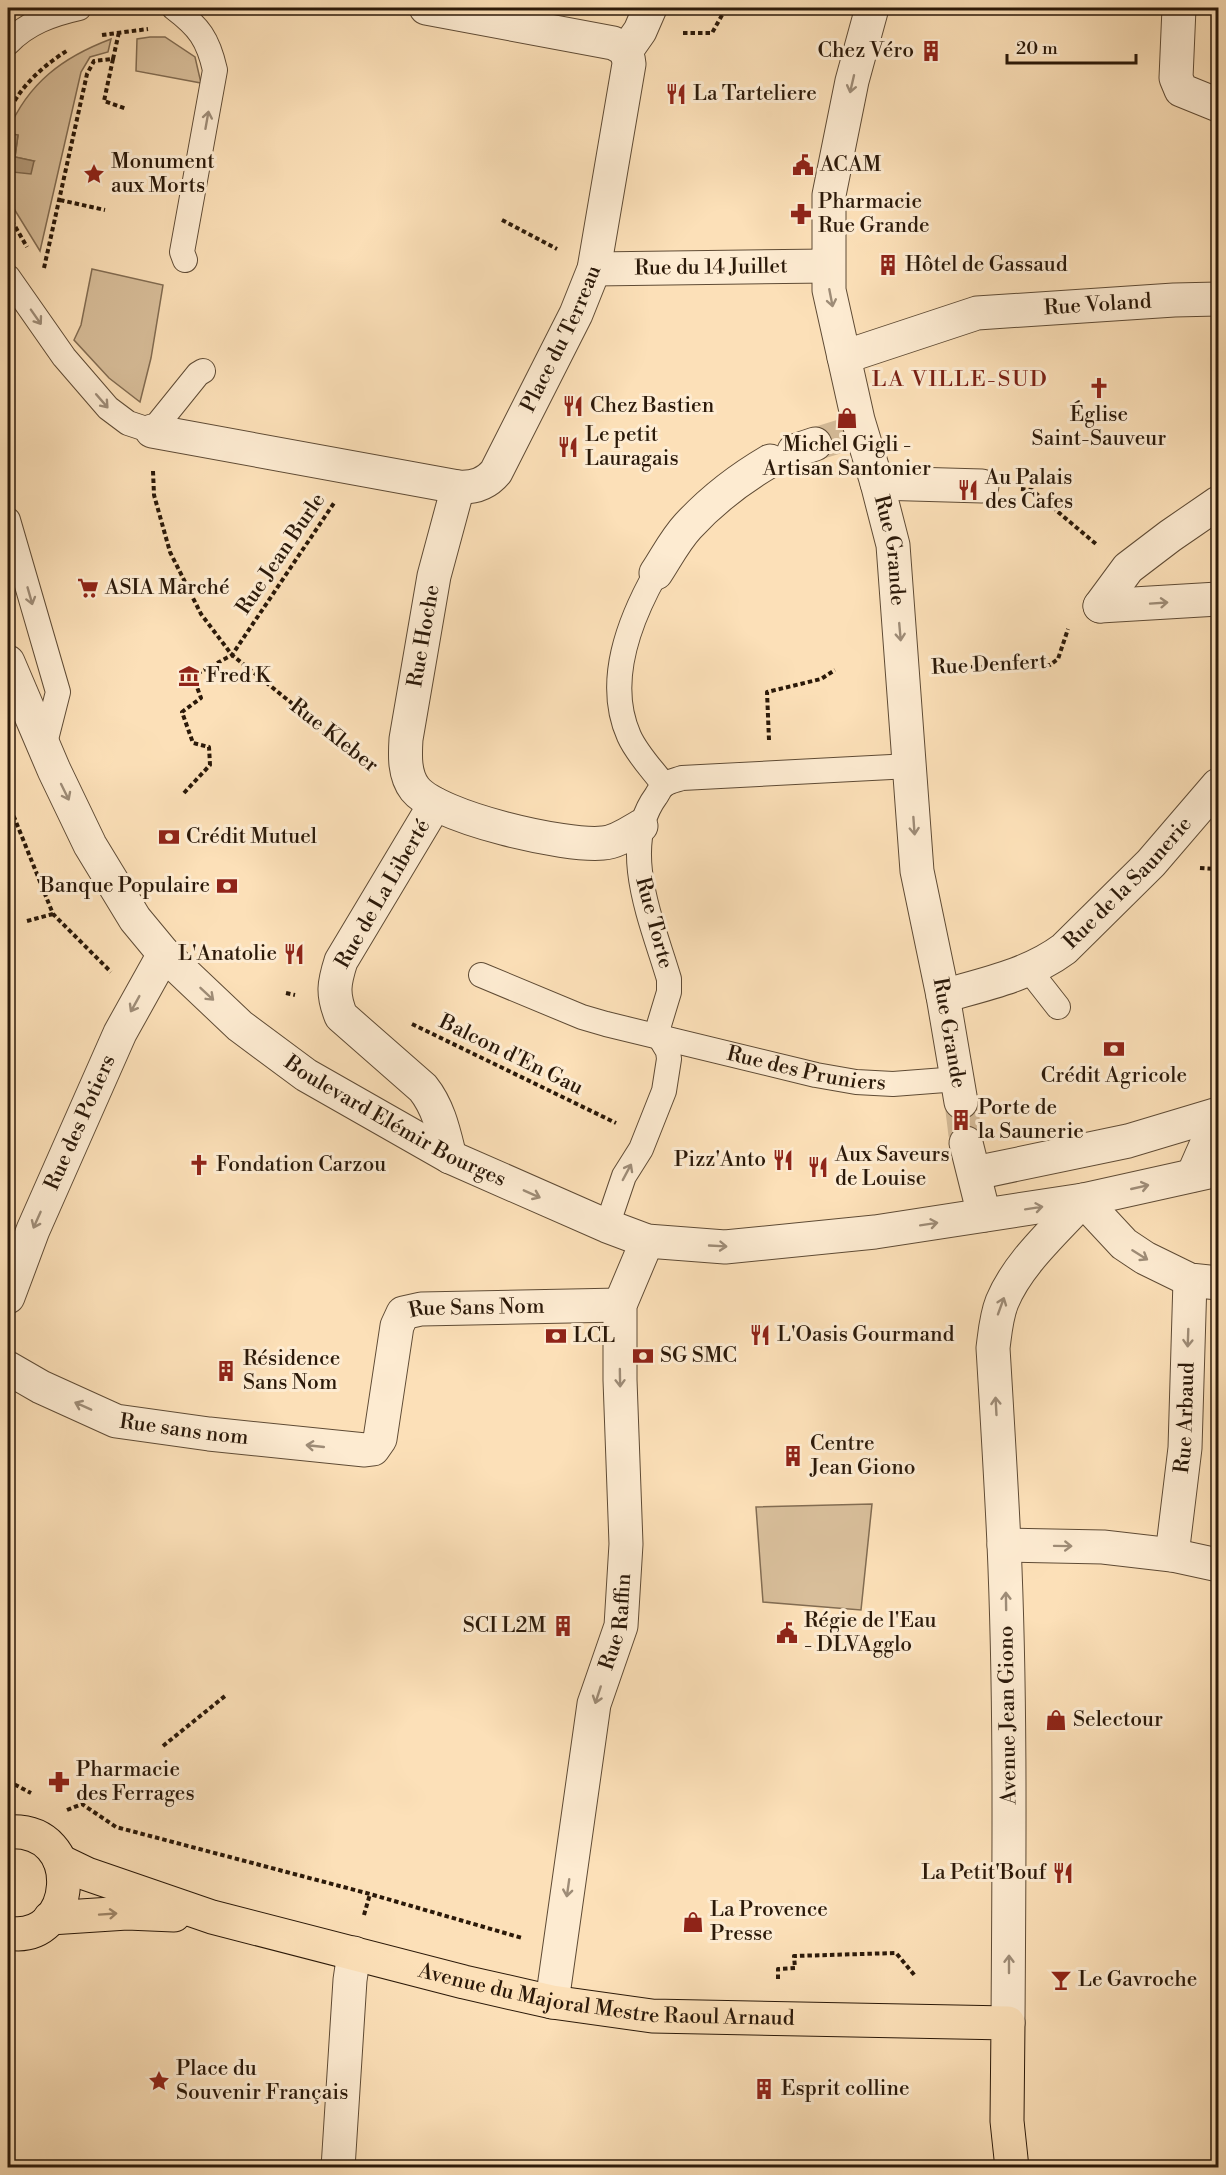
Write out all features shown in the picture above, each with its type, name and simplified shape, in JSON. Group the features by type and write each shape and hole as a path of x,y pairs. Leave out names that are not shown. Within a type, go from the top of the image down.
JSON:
{"main road":[{"path":"8,1832 19,1831 35,1836 49,1845 60,1861 64,1876 64,1891 59,1905 50,1918 39,1927 9,1935"},
{"name":"Avenue du Majoral Mestre Raoul Arnaud","path":"60,1861 87,1874 212,1917 464,1982 552,2002 652,2016 1008,2023"},
{"name":"Avenue du Majoral Mestre Raoul Arnaud","path":"50,1918 127,1913 212,1917"},
{"name":"Avenue Jean Giono","path":"1008,2023 1007,2121 1012,2168"}],"street":[{"path":"426,8 613,43 639,30"},
{"name":"Rue Grande","path":"872,8 852,81 829,195 829,290 844,357 856,432 877,483 893,545 917,871 943,996 959,1091"},
{"path":"1179,8 1176,78 1179,86 1181,90 1218,105"},
{"name":"Place du Terreau","path":"152,431 459,487 471,488 485,482 496,472 576,314 594,269 629,64 639,30"},
{"name":"Rue du 14 Juillet","path":"594,269 828,266"},
{"name":"Rue Voland","path":"844,357 977,313 1218,299"},
{"path":"656,573 697,516 747,476 793,452"},
{"path":"877,483 982,486"},
{"name":"Rue Hoche","path":"424,795 405,763 406,739 434,576 459,487"},
{"path":"1100,606 1128,568 1218,503"},
{"path":"1100,606 1218,599"},
{"name":"Boulevard Elémir Bourges","path":"8,662 44,747 90,845 135,919 164,954 240,1026 306,1075 450,1157 607,1226 647,1241 725,1247 874,1232 1083,1200 1205,1173"},
{"name":"Rue de la Saunerie","path":"943,996 1029,970 1064,949 1151,863 1218,785"},
{"path":"424,795 505,828 537,837 603,843 613,841 641,826"},
{"name":"Rue de La Liberté","path":"424,795 341,962 334,981 335,1001 340,1016 423,1088 439,1117 450,1157"},
{"name":"Rue des Potiers","path":"8,1297 33,1230 120,1033 164,954"},
{"path":"984,1215 970,1158 1128,1141 1218,1116 1205,1173"},
{"path":"1083,1200 1104,1225 1134,1252 1204,1281"},
{"name":"Avenue Jean Giono","path":"1008,2023 1009,1795 1004,1545 993,1348 1001,1304 1022,1268 1083,1200"},
{"name":"Rue Raffin","path":"552,2002 594,1704 621,1626 626,1544 620,1380 620,1305 647,1241"},
{"name":"Rue Arbaud","path":"1172,1555 1204,1281"},
{"name":"Rue Sans Nom","path":"374,1449 380,1439 397,1326 403,1313 422,1309 620,1305"},
{"name":"Rue sans nom","path":"8,1368 116,1421 349,1450 374,1449"},
{"path":"1004,1545 1103,1547 1172,1555 1218,1565"},
{"path":"338,2168 350,1980 354,1953"}],"lane":[{"path":"8,43 23,29 58,13 79,8"},
{"path":"174,8 200,31 210,49 215,70 182,252 185,260"},
{"path":"8,277 64,357 108,408 128,423 152,431 198,374 203,371"},
{"path":"8,520 58,692 44,747"},
{"path":"656,573 626,637 620,687 622,713 629,736 636,749 664,785 682,778 909,766"},
{"name":"Rue Torte","path":"607,1226 624,1176 648,1133 664,1091 669,1059 668,1051 659,1036 659,1025 670,986 643,891 639,862 641,826 644,815 664,785"},
{"path":"1029,970 1058,1006"},
{"name":"Rue des Pruniers","path":"481,975 582,1017 628,1030 816,1075 856,1082 959,1091"}],"path":[{"path":"639,30 712,33 726,8"},
{"path":"93,38 119,32 159,29"},
{"path":"119,32 104,101 127,109"},
{"path":"8,114 32,78 52,59 69,49"},
{"path":"39,265 44,271 87,74 94,61 113,59"},
{"path":"60,200 105,210"},
{"path":"8,214 30,251"},
{"path":"502,220 594,269"},
{"name":"Rue Kleber","path":"152,431 154,495 170,552 201,614 232,655 377,773 424,795"},
{"name":"Rue Jean Burle","path":"232,655 330,509 353,468"},
{"path":"982,486 1032,490 1128,568"},
{"name":"Rue Denfert","path":"903,669 1050,665 1058,659 1072,615 1076,610 1100,606"},
{"path":"197,750 182,712 201,698 193,676 232,655"},
{"path":"770,773 767,692 820,679 835,670"},
{"path":"184,793 210,765 208,747 193,743"},
{"path":"8,802 53,914 112,974 146,984"},
{"path":"27,921 53,914"},
{"name":"Balcon d'En Gau","path":"406,1021 624,1127"},
{"path":"163,1746 225,1696"},
{"path":"89,1809 116,1827 370,1893 534,1941 540,1946 543,1957 557,1967"},
{"path":"778,1968 795,1968 794,1956 896,1953 916,1977"}],"shaded area":[{"path":"165,37 195,57 201,83 136,71 137,39"},
{"path":"111,39 108,52 90,57 81,72 40,251 8,199 8,189 11,190 13,172 34,161 15,157 18,135 8,133 8,131 26,99 49,74 77,54"},
{"path":"8,133 18,135 15,157 34,161 31,174 13,172 11,190 8,189"},
{"path":"92,269 163,285 151,358 140,402 109,378 74,340 81,325"},
{"path":"872,1504 861,1610 763,1602 756,1507"}],"tunnel":[{"path":"815,444 851,433"},
{"path":"961,1102 966,1143"}],"place":[{"name":"Chez Véro","path":"931,51"},
{"name":"La Tarteliere","path":"676,94"},
{"name":"ACAM","path":"803,165"},
{"name":"Monument aux Morts","path":"94,174"},
{"name":"Pharmacie Rue Grande","path":"801,214"},
{"name":"Hôtel de Gassaud","path":"888,265"},
{"name":"Église Saint-Sauveur","path":"1099,388"},
{"name":"Chez Bastien","path":"573,406"},
{"name":"Michel Gigli - Artisan Santonier","path":"847,418"},
{"name":"Le petit Lauragais","path":"568,447"},
{"name":"Au Palais des Cafes","path":"968,490"},
{"name":"ASIA Marché","path":"88,588"},
{"name":"Fred K","path":"189,676"},
{"name":"Crédit Mutuel","path":"169,837"},
{"name":"Banque Populaire","path":"227,886"},
{"name":"L'Anatolie","path":"294,954"},
{"name":"Crédit Agricole","path":"1114,1049"},
{"name":"Porte de la Saunerie","path":"961,1120"},
{"name":"Pizz'Anto","path":"783,1160"},
{"name":"Fondation Carzou","path":"199,1165"},
{"name":"Aux Saveurs de Louise","path":"818,1167"},
{"name":"L'Oasis Gourmand","path":"760,1335"},
{"name":"LCL","path":"556,1336"},
{"name":"SG SMC","path":"643,1356"},
{"name":"Résidence Sans Nom","path":"226,1371"},
{"name":"Centre Jean Giono","path":"793,1456"},
{"name":"SCI L2M","path":"563,1626"},
{"name":"Régie de l'Eau - DLVAgglo","path":"787,1633"},
{"name":"Selectour","path":"1056,1720"},
{"name":"Pharmacie des Ferrages","path":"59,1782"},
{"name":"La Petit'Bouf","path":"1063,1873"},
{"name":"La Provence Presse","path":"693,1922"},
{"name":"Le Gavroche","path":"1061,1980"},
{"name":"Place du Souvenir Français","path":"159,2081"},
{"name":"Esprit colline","path":"764,2089"}],"district":[{"name":"LA VILLE-SUD","path":"960,379"}]}
